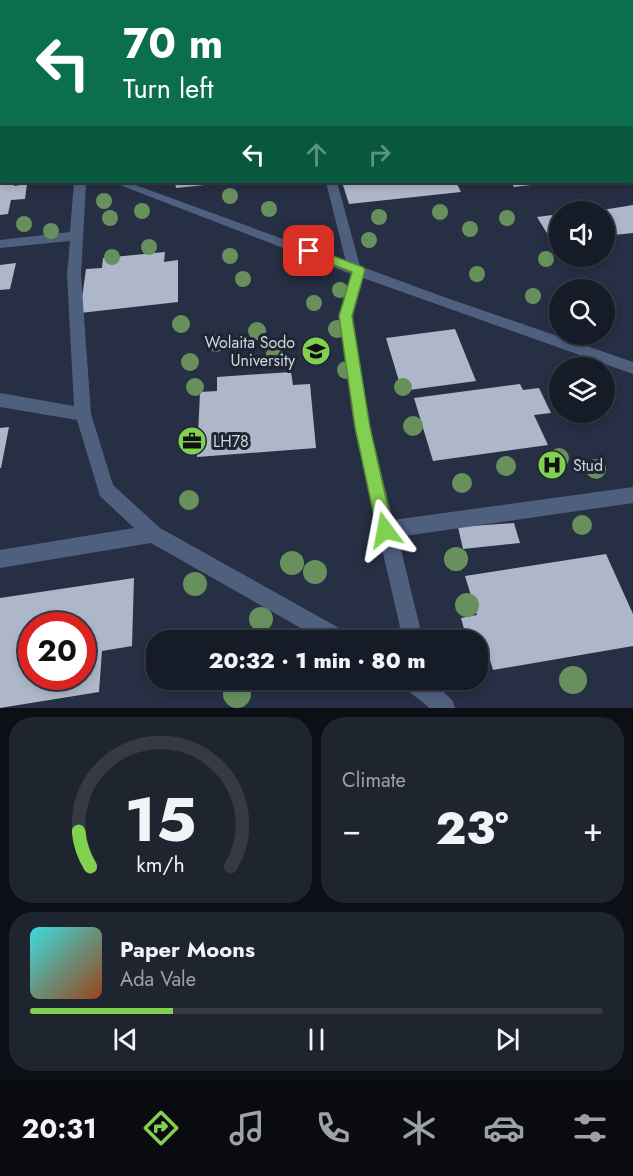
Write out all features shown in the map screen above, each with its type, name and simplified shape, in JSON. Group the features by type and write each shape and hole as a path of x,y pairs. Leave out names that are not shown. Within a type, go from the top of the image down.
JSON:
{"lane":[{"path":"80,183 74,275 82,414 106,490 153,534 323,630"},
{"path":"121,183 436,300 633,368"},
{"path":"332,183 356,269 346,316 362,427 410,630"},
{"path":"0,244 76,236"},
{"path":"0,400 82,414"},
{"path":"385,530 633,495"},
{"path":"0,559 153,534"},
{"path":"427,690 444,708"}],"shaded area":[{"name":"Wolaita Sodo University","path":"0,183 633,183 633,708 0,708"}],"building":[{"path":"14,183 14,186 27,184 25,199 11,200 8,214 0,215 0,185"},
{"path":"175,183 224,183 176,188"},
{"path":"342,183 456,183 461,192 349,204"},
{"path":"512,183 548,183 514,187"},
{"path":"633,205 633,233 615,235 615,208"},
{"path":"549,215 549,236 537,217"},
{"path":"165,252 164,262 178,260 178,302 80,313 86,269 102,268 103,258"},
{"path":"16,263 10,289 0,290 0,265"},
{"path":"455,329 476,381 402,391 386,338"},
{"path":"291,372 293,385 310,384 316,448 197,457 200,392 217,391 217,377"},
{"path":"520,384 523,390 539,388 549,413 534,415 548,445 433,461 414,398"},
{"path":"9,427 1,468 0,468 0,428"},
{"path":"514,523 520,543 463,549 458,527"},
{"path":"606,554 633,614 633,646 493,670 488,657 488,630 464,630 461,618 477,615 465,576"},
{"path":"134,578 132,646 102,651 99,692 0,708 0,598"}],"place":[{"name":"Wolaita Sodo University","path":"316,351"},
{"name":"LH78","path":"192,441"},
{"name":"Stud","path":"552,465"}],"route":[{"path":"309,251 359,270 346,316 362,427 385,530"}]}
